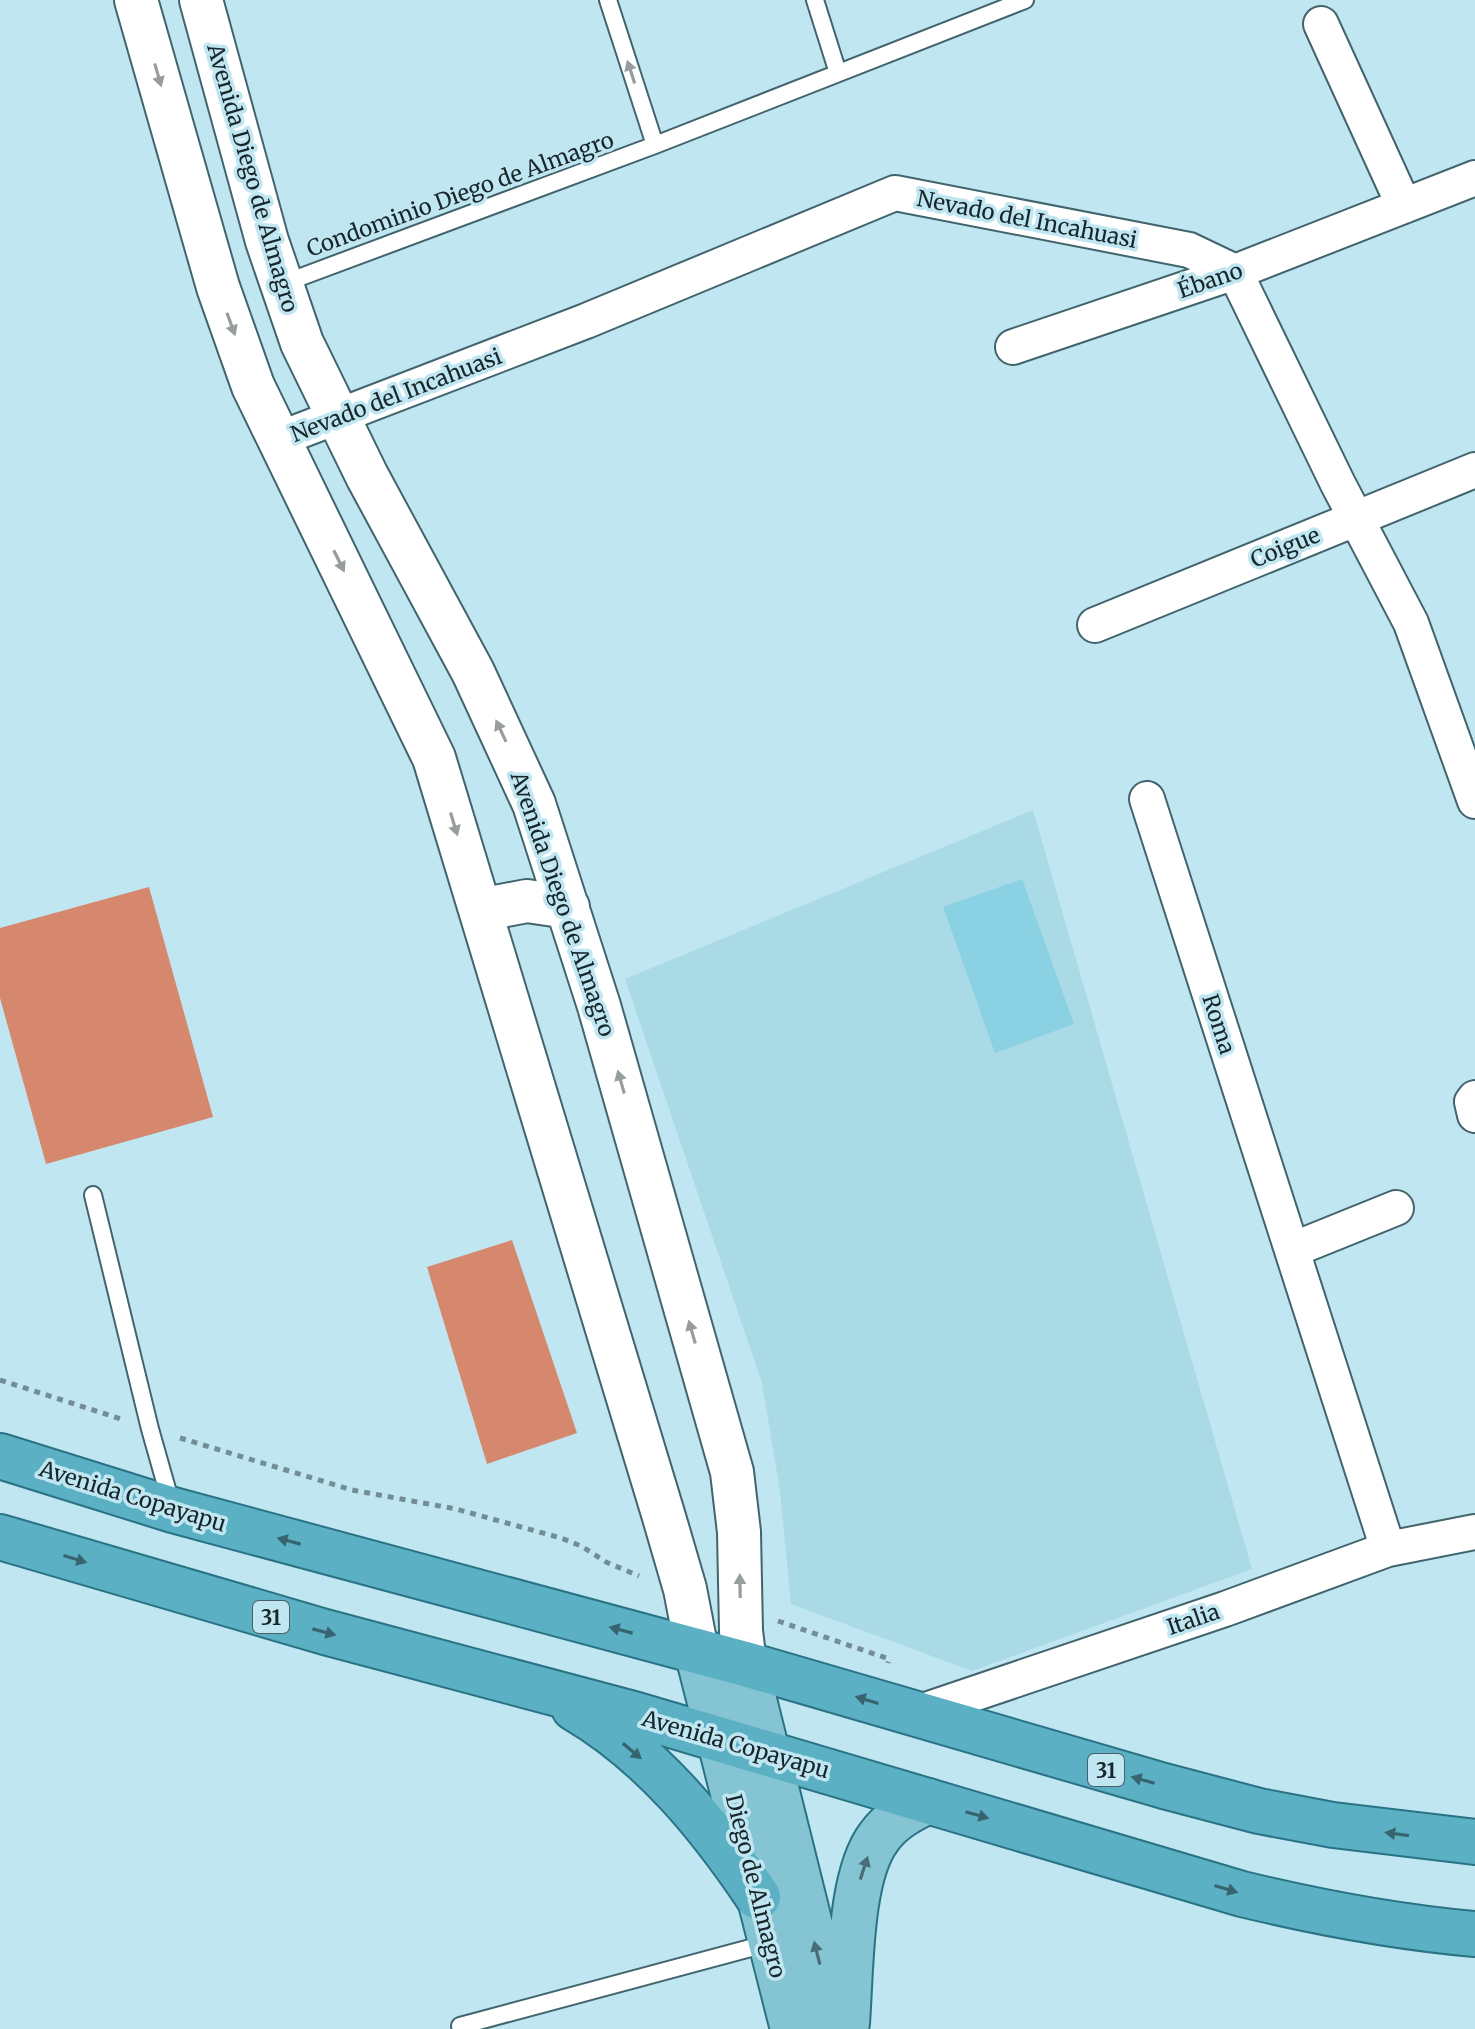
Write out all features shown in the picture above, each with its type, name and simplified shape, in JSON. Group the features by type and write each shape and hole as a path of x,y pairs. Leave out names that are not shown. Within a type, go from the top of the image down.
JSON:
{"highway":[{"name":"Avenida Copayapu","path":"0,1456 173,1510 745,1664 1259,1811 1363,1830 1475,1842"},
{"name":"Avenida Copayapu","path":"0,1537 186,1593 718,1739 1242,1894 1328,1915 1414,1929 1475,1934"},
{"path":"545,1691 590,1717 672,1787 720,1843 758,1897"}],"main road":[{"name":"Diego de Almagro","path":"697,1651 793,2029"},
{"name":"Diego de Almagro","path":"745,1664 836,2029"},
{"path":"846,2029 857,1895 862,1873 870,1851 889,1825 907,1811 928,1801"}],"street":[{"path":"136,0 218,287 253,386 434,758 669,1532 685,1589 697,1651"},
{"name":"Avenida Diego de Almagro","path":"201,0 281,284 302,343 367,476 473,672 534,804 568,907 732,1472 739,1532 741,1631 745,1664"},
{"path":"1321,24 1404,206"},
{"name":"Ébano","path":"1013,347 1235,272 1475,178"},
{"name":"Nevado del Incahuasi","path":"279,439 586,321 895,193 1189,250 1235,272"},
{"path":"1235,272 1411,623 1473,790"},
{"name":"Coigue","path":"1095,625 1475,470"},
{"name":"Roma","path":"1147,799 1388,1549"},
{"path":"480,910 527,901 568,907"},
{"path":"1475,1098 1472,1102 1475,1115"},
{"path":"1292,1250 1396,1208"},
{"name":"Italia","path":"914,1714 1225,1609 1388,1549 1475,1532"}],"lane":[{"path":"608,0 655,145"},
{"path":"815,0 838,73"},
{"name":"Condominio Diego de Almagro","path":"281,284 655,145 1025,0"},
{"path":"93,1195 173,1510"},
{"path":"460,2026 770,1942"}],"shaded area":[{"path":"1033,810 1252,1569 972,1671 791,1604 780,1491 762,1383 625,979"},
{"path":"1022,879 1074,1024 995,1053 943,907"}],"building":[{"path":"149,887 213,1117 46,1164 0,998 0,928"},
{"path":"512,1240 577,1433 487,1464 427,1267"}]}
